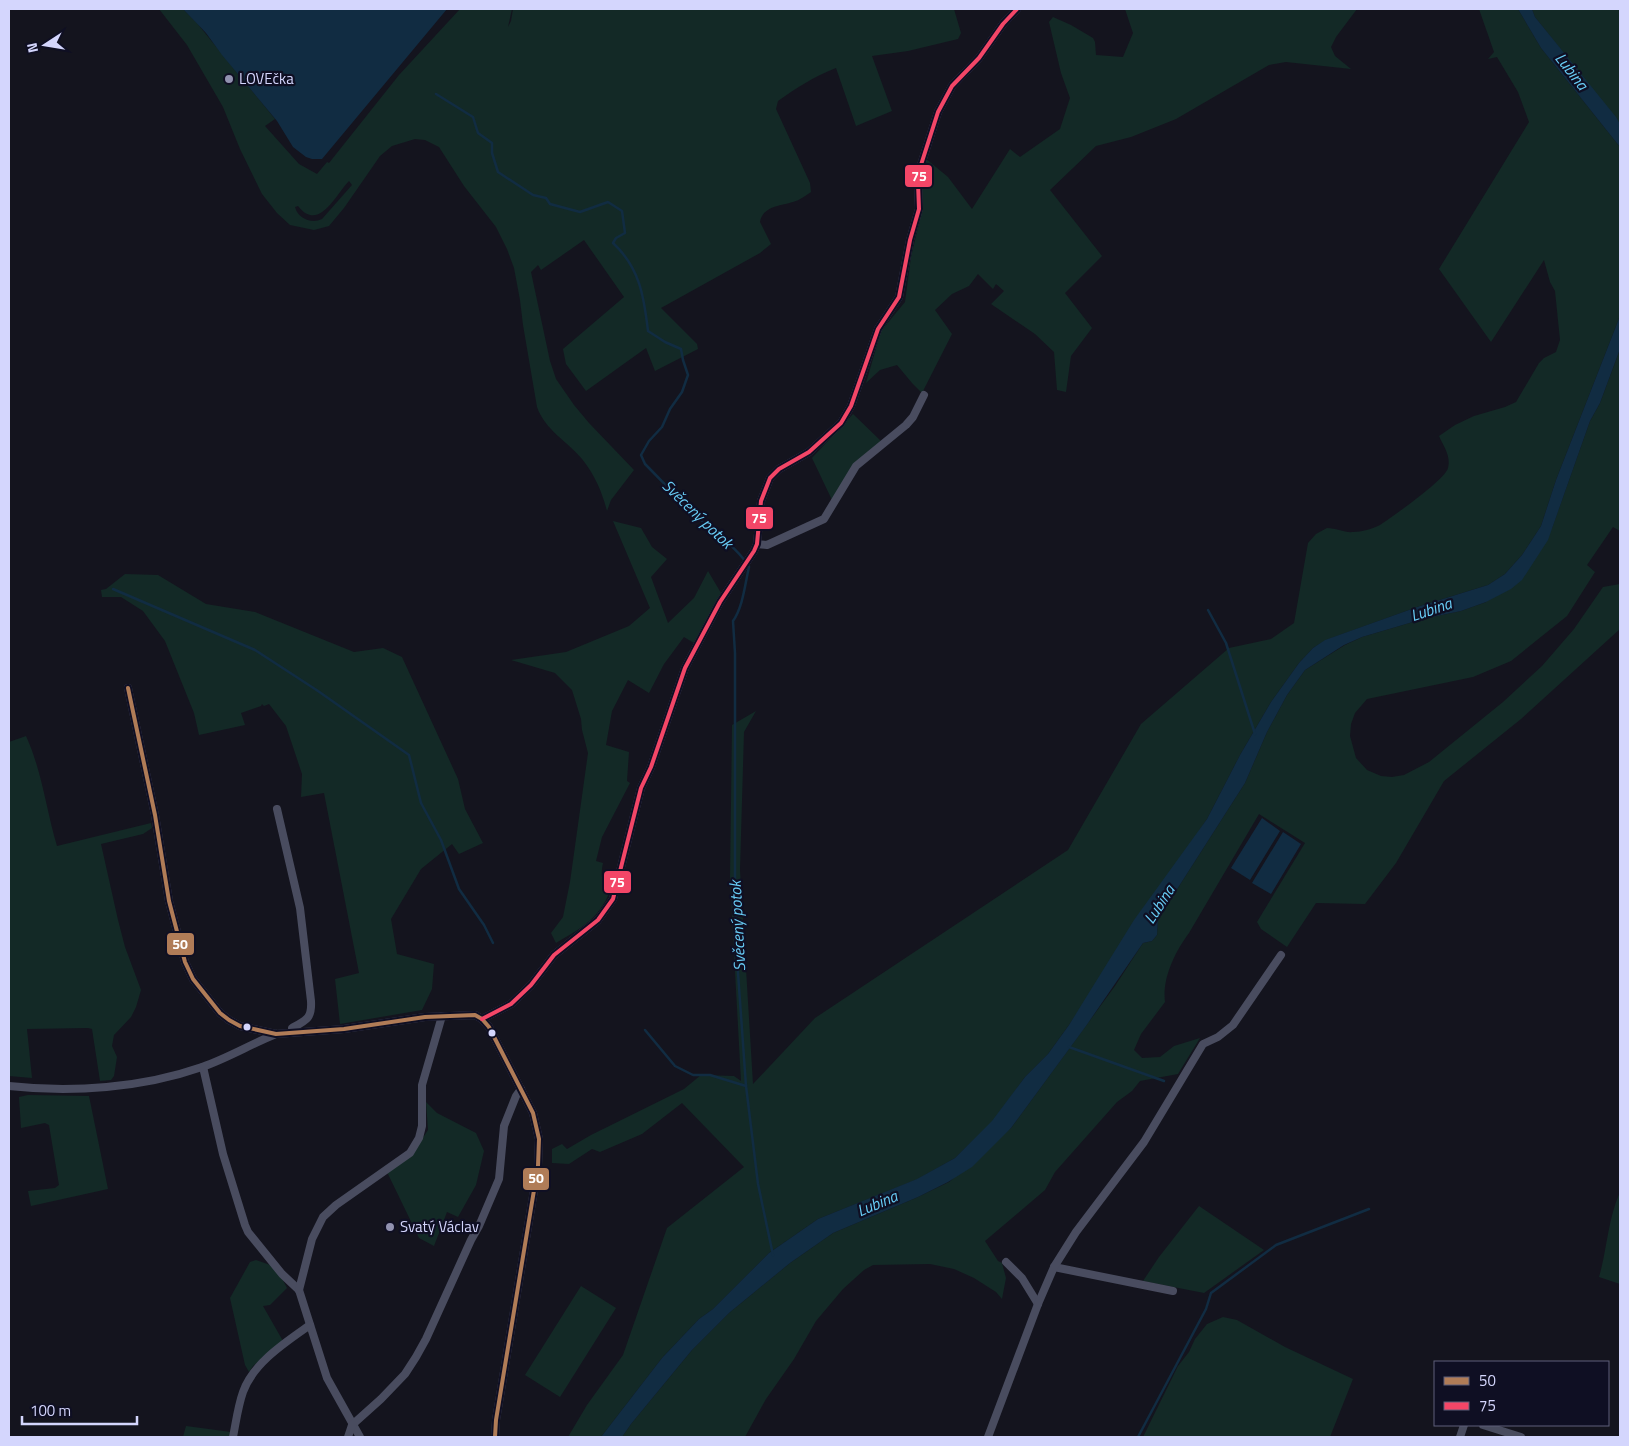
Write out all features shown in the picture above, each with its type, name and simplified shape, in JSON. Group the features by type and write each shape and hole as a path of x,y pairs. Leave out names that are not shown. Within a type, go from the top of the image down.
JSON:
{"street":[{"path":"482,1019 511,1004 533,983 554,955 598,920 613,899 641,788 651,767 685,668 720,602 746,563 756,544 761,501 770,478 779,469 809,452 841,423 851,406 878,329 899,297 910,240 917,218 919,172 938,112 952,86 979,58 1017,9"},
{"path":"756,544 767,545 824,519 856,466 906,426 924,395"},
{"path":"128,688 155,815 169,901 185,962 193,978 220,1013 240,1026 276,1034 344,1029 442,1016 475,1015 482,1019 489,1027 533,1113 538,1130 540,1150 495,1437"},
{"path":"277,809 300,908 312,1000 312,1012 306,1020 292,1028 293,1033"},
{"path":"988,1437 1038,1304 1054,1268 1076,1232 1144,1142 1203,1044 1218,1037 1233,1025 1281,954"},
{"path":"299,1290 312,1239 322,1217 340,1201 410,1153 419,1138 422,1126 422,1085 442,1016"},
{"path":"9,1086 60,1090 112,1086 177,1075 203,1067 276,1034"},
{"path":"203,1067 223,1154 245,1225 248,1232 282,1274 299,1290 326,1378 360,1437"},
{"path":"348,1437 352,1425 381,1399 404,1374 423,1345 438,1315 498,1179 504,1126 516,1096 521,1089"},
{"path":"1006,1262 1022,1278 1038,1304"},
{"path":"1054,1268 1173,1291"},
{"path":"234,1437 242,1397 247,1383 269,1355 310,1324"},
{"path":"1486,1426 1521,1437"}],"green space":[{"path":"159,9 183,9 196,22 275,119 265,126 299,164 317,174 327,162 329,163 399,75 460,9 512,9 508,27 513,9 954,9 961,33 958,39 908,51 872,56 892,111 856,126 836,68 806,83 778,101 776,109 810,183 811,192 798,200 773,208 765,213 760,222 771,244 760,253 661,308 697,344 698,349 655,371 646,348 586,391 566,364 563,349 624,297 584,240 541,270 538,265 531,272 550,361 556,379 589,423 634,470 611,500 607,511 598,484 587,465 551,429 537,407 514,268 507,249 496,227 464,186 439,147 425,140 415,139 392,146 380,156 344,208 329,226 314,230 290,225 277,213 262,194 240,149 223,107 187,45","holes":["349,181 352,185 322,219 310,221 299,215 295,207 298,206 306,213 313,215 320,213 333,202"]},
{"path":"1125,9 1357,9 1336,37 1331,47 1335,56 1351,69 1286,62 1269,65 1176,119 1131,137 1096,146 1050,190 1102,256 1065,293 1092,328 1071,356 1066,392 1057,390 1054,352 1035,334 991,304 1004,291 996,284 993,289 978,274 969,286 952,294 935,310 952,334 922,393 897,365 880,370 866,383 881,331 905,302 911,257 921,215 919,178 925,158 948,177 972,209 1010,149 1020,157 1060,129 1070,98 1061,73 1049,22 1053,17 1093,38 1096,55 1123,57 1133,33"},
{"path":"1479,9 1518,9 1541,48 1620,147 1620,316 1556,480 1541,526 1522,555 1505,574 1488,585 1420,606 1326,640 1313,648 1299,663 1271,702 1240,755 1207,819 1069,1025 1048,1054 1025,1077 993,1121 955,1158 918,1179 818,1219 769,1253 713,1309 699,1319 662,1358 601,1437 568,1437 587,1405 623,1355 667,1228 744,1167 682,1103 642,1134 600,1152 592,1149 569,1164 552,1163 552,1149 562,1144 567,1149 591,1135 684,1089 701,1075 734,1076 741,1081 730,880 732,725 756,711 744,732 740,870 753,1084 815,1018 1068,850 1141,724 1229,648 1271,639 1294,623 1308,543 1316,534 1327,528 1350,532 1374,528 1417,498 1438,481 1448,468 1448,456 1439,436 1455,425 1474,416 1516,402 1539,363 1556,352 1560,340 1555,291 1550,282 1544,260 1491,342 1439,269 1529,122 1518,92 1497,57 1488,59 1494,52"},
{"path":"1532,9 1620,9 1620,124 1535,17"},
{"path":"1620,349 1620,531 1613,527 1587,565 1595,572 1567,616 1511,661 1473,677 1367,699 1355,713 1351,724 1350,736 1356,758 1367,770 1381,776 1392,777 1404,775 1429,762 1503,702 1542,666 1574,629 1603,587 1620,584 1620,629 1521,719 1444,781 1396,863 1365,904 1316,903 1287,947 1261,929 1257,922 1305,843 1259,814 1179,948 1168,975 1165,1002 1141,1034 1134,1050 1142,1058 1160,1057 1174,1046 1200,1038 1178,1074 1140,1081 1132,1091 1117,1102 1055,1172 1045,1190 985,1241 998,1261 1002,1263 1006,1278 1002,1299 996,1292 974,1278 954,1269 930,1264 873,1265 864,1270 843,1289 816,1321 794,1359 766,1399 745,1437 622,1437 692,1350 729,1313 790,1263 833,1233 949,1182 1011,1128 1115,986 1143,943 1152,941 1157,935 1158,919 1245,783 1267,732 1287,695 1305,670 1345,645 1362,637 1423,619 1461,611 1486,602 1552,528 1590,421 1600,403"},
{"path":"853,414 883,443 854,467 832,500 812,458"},
{"path":"613,521 641,528 652,547 667,559 651,577 668,623 694,598 708,571 721,593 694,643 684,637 664,664 649,693 628,680 612,711 606,745 629,752 627,781 630,783 602,837 596,861 603,863 603,881 611,889 601,908 589,921 556,943 551,933 563,917 570,882 588,753 581,719 572,690 555,673 511,660 566,652 629,626 650,608"},
{"path":"125,574 158,575 206,604 255,612 354,652 383,648 402,657 458,779 465,809 483,843 459,854 452,844 421,869 391,919 397,954 434,964 432,989 422,1010 340,1024 335,979 359,973 324,793 301,797 302,774 286,726 269,704 264,706 262,704 241,713 245,725 199,735 194,713 165,641 143,611 121,597 102,597 101,590 106,589"},
{"path":"26,736 40,776 57,846 151,823 152,828 143,834 101,844 125,947 141,990 131,1017 114,1035 112,1046 117,1057 114,1076 111,1080 100,1081 92,1029 88,1028 27,1029 32,1078 9,1076 9,742"},
{"path":"28,1095 89,1096 108,1189 31,1206 28,1191 55,1188 59,1185 49,1125 45,1123 21,1128 19,1097"},
{"path":"426,1102 437,1113 476,1133 484,1151 476,1185 458,1217 447,1212 434,1246 419,1238 387,1172 411,1156 428,1130"},
{"path":"1620,1192 1620,1284 1599,1277 1610,1223"},
{"path":"1199,1206 1264,1250 1204,1293 1143,1281 1159,1257"},
{"path":"256,1260 276,1267 287,1288 270,1305 263,1306 283,1341 253,1366 249,1372 245,1365 230,1298 250,1262"},
{"path":"581,1286 616,1308 560,1397 525,1375"},
{"path":"1223,1317 1237,1320 1285,1347 1353,1379 1330,1437 1143,1437 1178,1366 1189,1352 1195,1339 1207,1324"},
{"path":"186,1426 231,1432 230,1437 183,1437"}],"water":[{"path":"183,9 447,9 322,159 312,159 306,157 293,147 277,121 206,33"},
{"name":"Lubina","path":"1518,9 1532,9 1535,17 1616,117 1620,124 1620,147 1541,48"},
{"name":"Lubina","path":"1620,316 1620,349 1600,403 1590,421 1548,540 1522,580 1511,589 1486,602 1461,611 1423,619 1362,637 1344,645 1305,670 1287,695 1267,732 1245,783 1158,919 1157,935 1152,941 1143,943 1086,1026 1011,1128 972,1167 948,1182 918,1197 833,1233 790,1263 729,1313 692,1350 622,1437 601,1437 662,1358 699,1319 713,1309 769,1253 818,1219 917,1179 955,1158 992,1121 1025,1077 1048,1054 1069,1025 1134,920 1207,819 1240,755 1271,702 1299,663 1313,648 1325,640 1420,606 1488,585 1505,574 1522,555 1541,526 1556,480"},
{"path":"1262,818 1280,831 1250,880 1231,868"},
{"path":"1283,832 1301,844 1271,894 1252,883"}],"waterway":[{"name":"Svěcený potok","path":"436,94 473,117 478,133 492,143 492,153 498,172 533,195 546,198 550,204 580,212 608,202 622,211 625,233 616,238 613,243 635,273 645,306 648,331 665,342 681,349 688,375 682,392 670,409 662,427 649,441 641,455 645,464 708,527 734,548 749,567 741,602 733,621 735,653 735,897 746,1086 758,1184 773,1255"},
{"path":"113,589 255,650 318,691 409,755 421,803 441,840 459,889 484,925 493,943"},
{"path":"1208,610 1226,643 1255,734"},
{"path":"645,1030 675,1066 693,1075 710,1075 746,1086"},
{"path":"1069,1047 1164,1081"},
{"path":"1138,1437 1206,1309 1211,1293 1276,1245 1369,1209"}],"transit line":[{"name":"75","path":"482,1019 511,1004 531,985 554,955 598,920 613,899 641,788 651,767 685,668 720,602 754,551 757,544 761,501 770,478 779,469 809,452 841,423 851,406 878,329 899,297 910,240 919,209 919,171 938,112 952,86 979,58 1003,24 1017,9"},
{"name":"50","path":"128,688 155,815 169,901 185,962 193,979 220,1013 240,1026 276,1034 344,1029 425,1017 475,1015 482,1019 489,1027 533,1113 539,1139 538,1166 496,1420 495,1437"}],"place":[{"name":"LOVEčka","path":"229,79"},
{"name":"Svatý Václav","path":"390,1227"}]}
